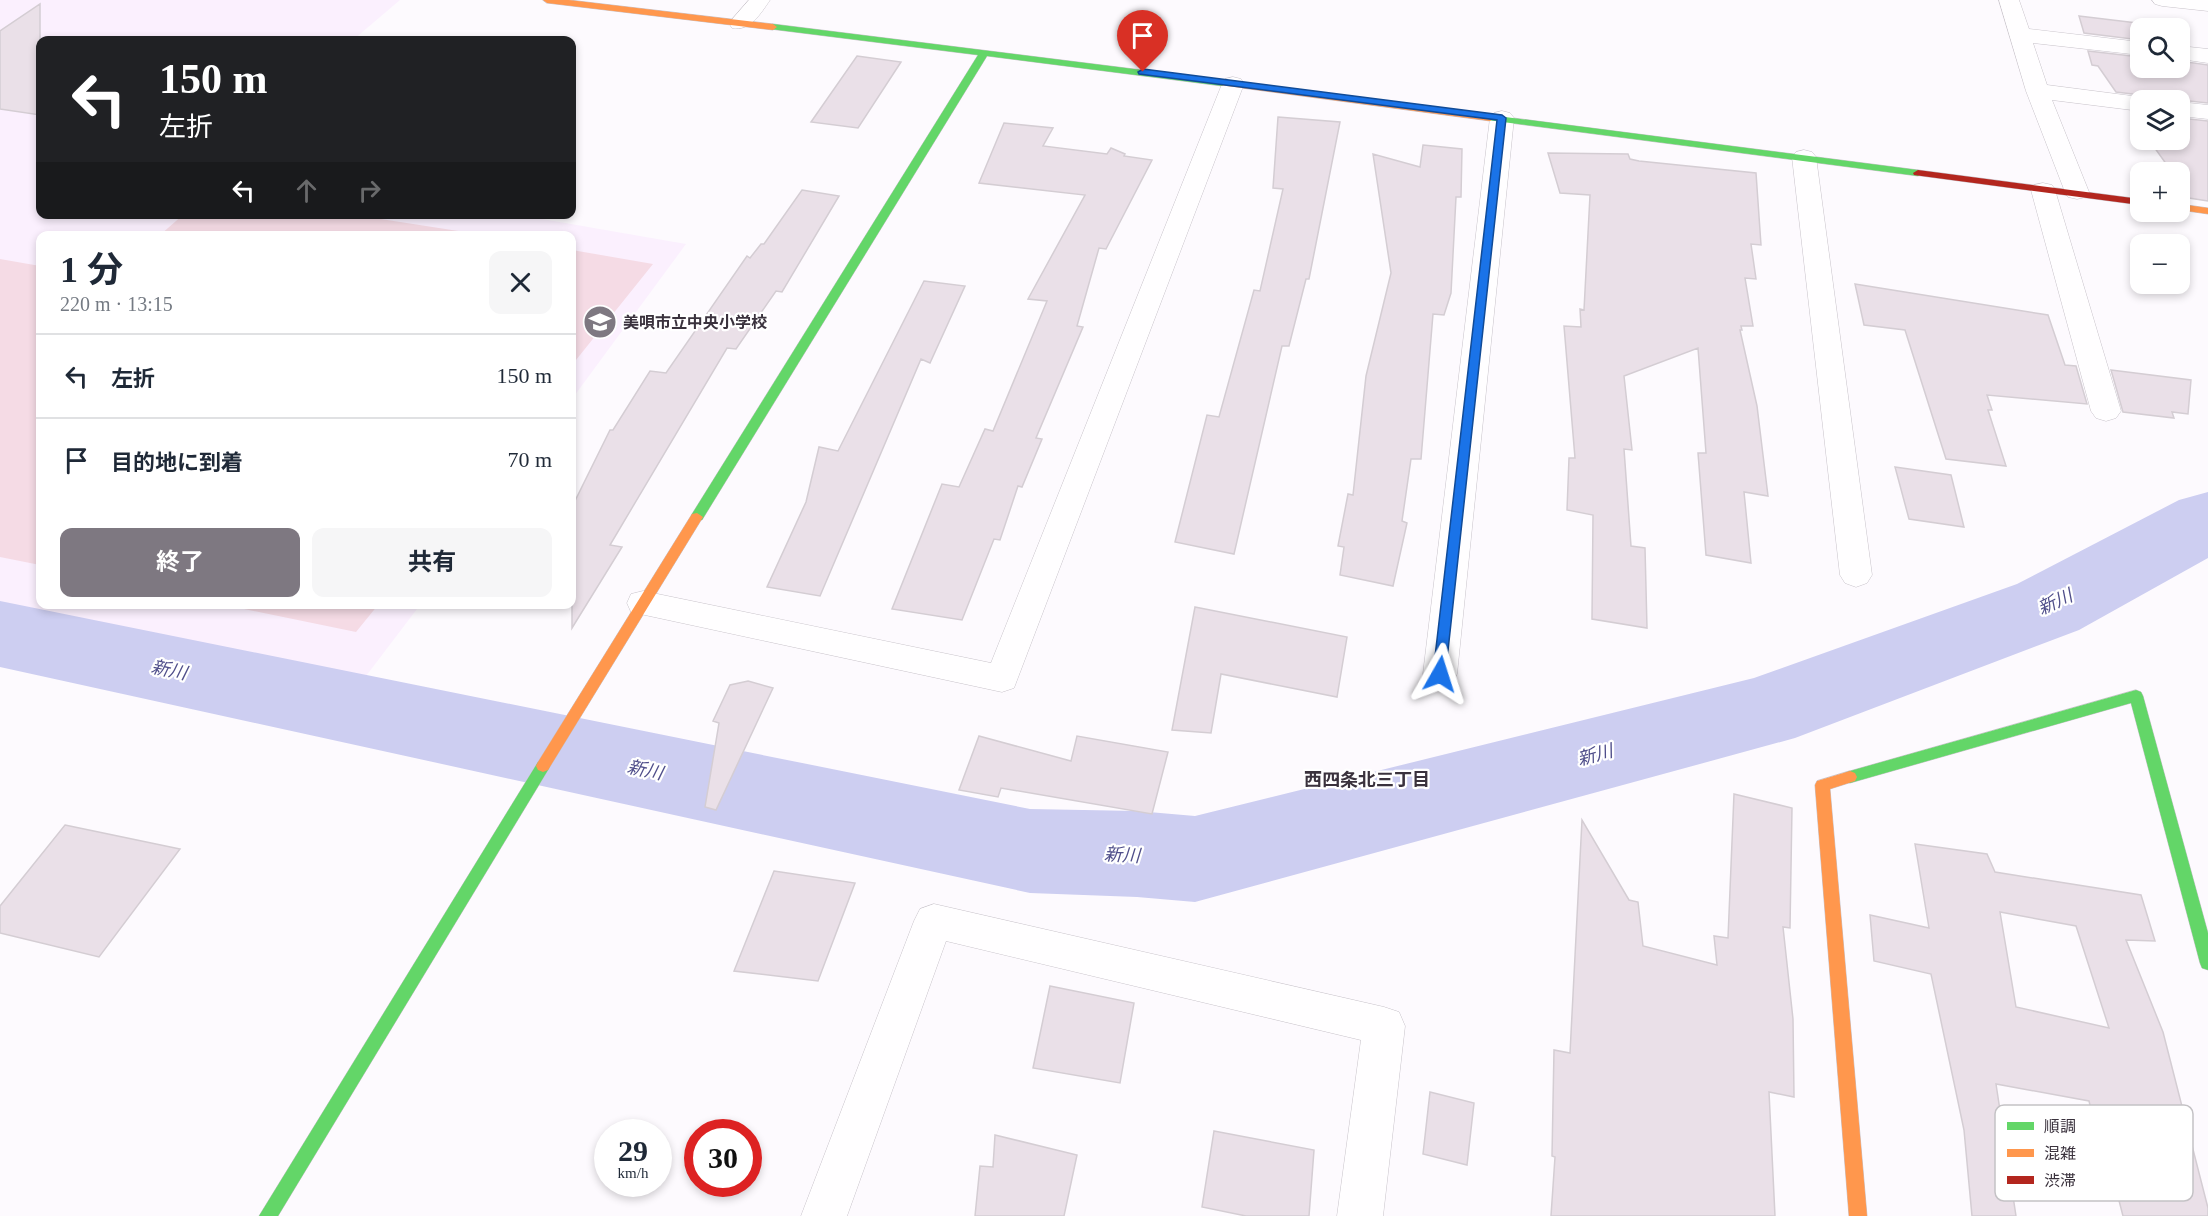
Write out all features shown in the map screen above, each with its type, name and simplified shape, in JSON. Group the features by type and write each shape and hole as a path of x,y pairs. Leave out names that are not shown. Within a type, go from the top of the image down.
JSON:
{"street":[{"path":"547,0 985,52 2130,200"},
{"path":"740,23 760,0"},
{"path":"2009,0 2037,91 2077,192"},
{"path":"2162,0 2208,5"},
{"path":"2020,35 2130,47"},
{"path":"268,1216 643,603 985,52"},
{"path":"2190,54 2208,56"},
{"path":"643,603 1002,679 1233,84"},
{"path":"2037,91 2130,103"},
{"path":"2190,110 2208,112"},
{"path":"1440,674 1502,118"},
{"path":"1804,157 1857,575"},
{"path":"2043,190 2106,411"},
{"path":"2190,208 2208,211"},
{"path":"1858,1216 1822,785 2136,696 2208,963"},
{"path":"824,1216 934,921 1384,1026 1360,1216"}],"shaded area":[{"name":"美唄市立中央小学校","path":"0,0 400,0 358,36 36,36 36,219 542,219 686,244 576,394 576,231 36,231 36,609 417,609 363,680 0,602"},
{"path":"178,219 381,219 458,231 165,231"},
{"path":"576,251 653,264 576,360"},
{"path":"0,259 36,265 36,564 0,557"},
{"path":"244,609 375,609 356,632"}],"building":[{"path":"40,4 40,36 36,36 36,114 0,109 0,31"},
{"path":"2079,16 2130,22 2130,39 2084,33"},
{"path":"2088,51 2130,56 2130,78 2190,78 2190,62 2208,65 2208,103 2190,101 2190,90 2130,90 2130,94 2116,92 2098,66 2092,65"},
{"path":"857,56 901,62 858,128 811,122"},
{"path":"1278,117 1340,122 1309,279 1306,279 1289,346 1282,346 1234,554 1175,542 1207,415 1219,417 1254,290 1260,291 1283,189 1273,188"},
{"path":"2190,119 2208,121 2208,201 2190,198 2190,162 2165,162 2156,150 2190,150"},
{"path":"1004,123 1053,128 1043,146 1107,154 1111,148 1125,154 1124,156 1152,160 1106,249 1099,248 1077,326 1083,327 1036,438 1042,439 1022,487 1018,486 1000,540 994,539 962,620 892,609 942,484 959,487 985,429 993,431 1047,301 1028,299 1085,195 979,183"},
{"path":"1423,145 1462,149 1461,197 1456,197 1451,293 1444,315 1433,314 1421,459 1411,459 1402,521 1407,523 1393,586 1340,575 1344,547 1338,546 1348,494 1353,495 1366,376 1391,273 1373,154 1420,167"},
{"path":"1548,153 1628,154 1630,159 1639,161 1756,173 1761,245 1751,244 1756,279 1745,278 1753,326 1741,326 1742,330 1740,330 1757,406 1768,496 1744,492 1751,563 1706,555 1698,453 1706,453 1698,348 1624,376 1632,450 1624,449 1631,546 1645,548 1647,628 1592,619 1593,515 1567,510 1569,458 1575,458 1564,326 1581,327 1580,309 1584,310 1590,195 1560,193"},
{"path":"802,190 839,196 782,292 776,291 736,349 727,348 610,545 622,547 572,628 572,609 576,609 576,499 610,430 613,430 650,371 666,373 747,256 750,258 761,244 764,244"},
{"path":"924,281 965,286 930,363 921,359 820,596 767,587 806,502 819,447 838,451"},
{"path":"1855,284 2048,315 2065,365 2076,366 2087,404 1987,395 1992,410 1988,410 2006,466 1946,459 1905,330 1864,325"},
{"path":"2111,370 2191,380 2188,414 2172,412 2174,418 2123,412"},
{"path":"1895,467 1951,475 1964,527 1909,519"},
{"path":"1195,607 1347,637 1337,697 1221,674 1211,733 1172,730"},
{"path":"748,681 773,688 716,810 705,807 719,723 713,721 730,685"},
{"path":"979,736 1071,761 1077,736 1168,752 1152,814 1001,788 998,797 959,790"},
{"path":"1734,794 1792,808 1790,928 1783,927 1793,1019 1794,1097 1769,1092 1775,1216 1551,1216 1555,1157 1552,1156 1554,1050 1570,1053 1582,820 1629,900 1638,902 1643,946 1717,965 1714,936 1728,938"},
{"path":"65,825 180,849 99,957 0,933 0,906"},
{"path":"1915,844 1987,854 1995,872 2141,895 2155,941 2126,940 2163,1032 2182,1105 2090,1105 2089,1101 1996,1084 1999,1105 1995,1105 1995,1201 2014,1201 2016,1216 1972,1216 1964,1130 1931,974 1874,961 1870,915 1929,928","holes":["2000,912 2076,926 2109,1028 2016,1007"]},
{"path":"774,871 855,883 818,981 734,971"},
{"path":"1050,986 1134,1003 1120,1083 1033,1068"},
{"path":"1430,1092 1474,1103 1467,1165 1423,1154"},
{"path":"1214,1131 1314,1150 1309,1216 1246,1216 1202,1207"},
{"path":"995,1135 1077,1155 1064,1216 975,1216 980,1166 993,1167"},
{"path":"2193,1149 2208,1216 2123,1216 2119,1201 2193,1201"}],"waterway":[{"name":"新川","path":"0,634 1030,851 1137,854 1195,859 1762,712 2048,607 2208,521"}],"traffic: fast":[{"path":"773,27 1222,83"},
{"path":"697,517 985,52"},
{"path":"1490,118 1918,173"},
{"path":"1850,777 2136,696 2208,963"},
{"path":"268,1216 543,766"}],"traffic: slow":[{"path":"547,0 773,27"},
{"path":"1222,83 1490,118"},
{"path":"2190,208 2208,211"},
{"path":"543,766 697,517"},
{"path":"1850,777 1822,785 1858,1216"}],"traffic: jam":[{"path":"1918,173 2130,201"}],"place":[{"name":"美唄市立中央小学校","path":"600,322"}],"district":[{"name":"西四条北三丁目","path":"1367,780"}],"route":[{"path":"1143,72 1502,118 1440,674"}]}
